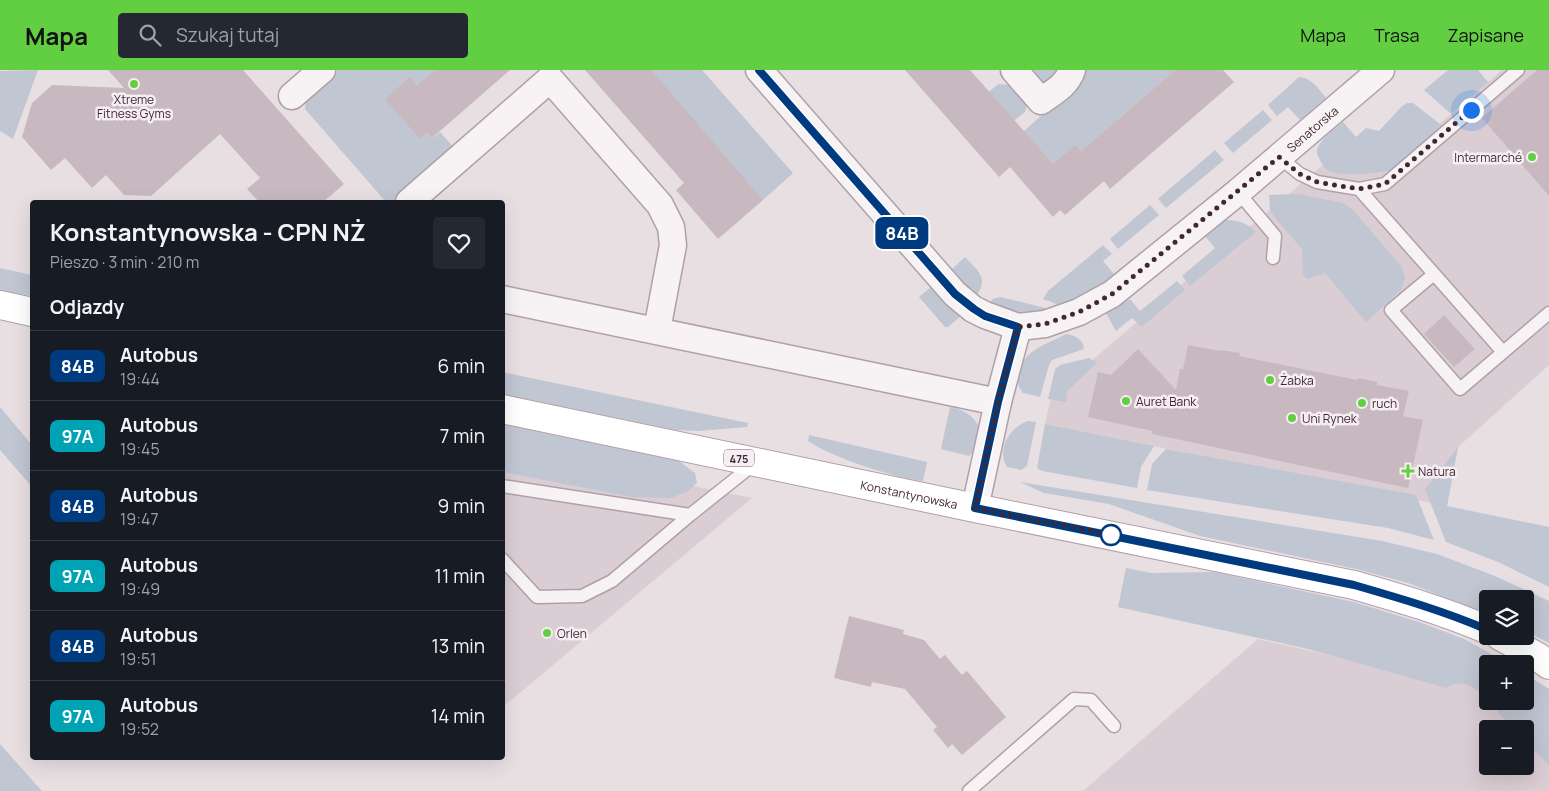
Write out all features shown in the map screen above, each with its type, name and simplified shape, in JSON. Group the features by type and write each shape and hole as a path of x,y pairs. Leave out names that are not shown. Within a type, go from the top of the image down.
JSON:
{"main road":[{"path":"0,305 30,312"},
{"name":"Konstantynowska","path":"505,410 1354,585 1411,601 1479,626"},
{"path":"1515,645 1549,665"}],"street":[{"path":"292,96 322,70"},
{"path":"759,70 955,294 985,316 1018,327 998,402 975,508"},
{"path":"1014,70 1041,101 1063,85 1070,78 1072,70"},
{"name":"Senatorska","path":"1018,327 1045,324 1079,312 1112,294 1279,157 1369,74"},
{"path":"411,200 550,79 660,206 671,227 673,244 657,330"},
{"path":"505,300 998,402"}],"lane":[{"path":"1279,157 1300,174 1317,182 1359,189 1385,184 1518,70"},
{"path":"1359,189 1503,352"},
{"path":"1238,192 1275,236 1273,258"},
{"path":"1434,274 1391,310 1460,389 1549,313"},
{"path":"505,561 537,597 582,596 612,581 757,461"},
{"path":"505,486 690,515"},
{"path":"969,791 1074,699 1091,700 1114,726"}],"shaded area":[{"path":"38,70 13,139 0,131 0,71"},
{"path":"338,70 434,70 417,85 410,78 420,139 427,133 433,138 440,132 457,151 402,200 384,200 305,109 306,98"},
{"path":"649,70 702,70 793,173 763,200"},
{"path":"1025,70 1065,70 1047,87"},
{"path":"1080,70 1175,70 1081,151 1075,144 1053,164 1023,132 1074,86"},
{"path":"1448,70 1478,70 1488,82 1451,114 1424,90"},
{"path":"1502,70 1549,70 1549,365 1458,447 1447,506 1045,424 1052,394 1324,164 1392,165"},
{"path":"1299,77 1311,81 1326,98 1300,120 1288,107 1277,116 1268,105"},
{"path":"998,84 1013,85 1027,104 1025,112 1014,121 989,92"},
{"path":"1407,103 1413,103 1442,127 1392,169 1387,171 1344,174 1327,170 1317,154 1318,147 1343,122 1356,137 1366,128 1379,131"},
{"path":"1263,110 1272,120 1233,153 1224,143"},
{"path":"1215,150 1224,160 1166,208 1158,199"},
{"path":"1298,194 1343,203 1352,209 1402,267 1405,278 1401,290 1366,322 1325,273 1308,279 1303,275 1302,249 1270,210 1269,195"},
{"path":"1150,205 1159,215 1118,249 1110,239"},
{"path":"1226,220 1243,223 1256,232 1190,286 1182,276 1215,248 1204,235 1218,223"},
{"path":"1103,245 1112,254 1103,261 1114,274 1102,286 1062,306 1043,299 1048,291"},
{"path":"965,257 982,278 977,295 951,270"},
{"path":"0,268 30,275 30,296 0,290"},
{"path":"1177,281 1185,290 1142,327 1132,318 1116,331 1106,313 1130,299 1140,311"},
{"path":"931,287 960,317 948,327 945,327 919,297"},
{"path":"1000,297 1050,309 1019,312 988,305 993,299"},
{"path":"1066,334 1078,338 1084,349 1052,360 1040,397 1023,393 1018,377 1026,357 1038,348"},
{"path":"1089,358 1097,363 1067,391 1066,402 1048,399 1055,369 1060,365"},
{"path":"505,373 748,423 747,427 698,431 676,430 505,395"},
{"path":"0,407 30,443 30,485 0,450"},
{"path":"950,407 967,414 978,425 980,432 979,440 976,448 969,456 941,449"},
{"path":"1028,421 1036,422 1027,466 1021,470 1007,467 1003,453 1004,446 1011,433 1021,424"},
{"path":"505,424 679,461 695,473 697,483 688,491 671,498 632,497 505,472"},
{"path":"1045,424 1154,446 1141,467 1137,488 1042,471 1037,468"},
{"path":"809,435 927,462 923,481 896,476 832,454 808,441"},
{"name":"Orlen","path":"505,447 752,498 505,705"},
{"path":"1458,447 1447,506 1549,527 1549,587 1498,562 1446,542 1425,489"},
{"path":"1166,449 1416,495 1434,540 1388,528 1147,490 1152,464"},
{"path":"1020,482 1382,541 1437,554 1495,576 1525,590 1479,590 1479,611 1408,583 1356,569 1200,536 1109,504 1044,493"},
{"path":"1126,568 1151,573 1214,572 1354,602 1422,623 1464,639 1493,655 1479,655 1479,693 1468,685 1458,684 1446,688 1308,649 1118,607"},
{"path":"1534,594 1549,601 1549,643 1534,636"},
{"path":"1258,639 1454,683 1463,682 1479,693 1479,710 1497,710 1505,720 1479,720 1479,775 1534,775 1534,750 1549,766 1549,791 1083,791"},
{"path":"1534,680 1549,689 1549,766 1534,750 1534,720 1505,720 1497,710 1534,710"},
{"path":"0,744 42,791 0,791"}],"building":[{"path":"108,70 243,70 344,184 325,200 257,200 247,189 260,178 220,134 151,196 124,195 106,175 92,188 65,158 51,170 22,137 32,103 52,85 124,88"},
{"path":"434,70 510,70 432,138 427,133 420,139 385,99 410,77 417,85"},
{"path":"585,70 651,70 763,200 718,239 676,190 684,183"},
{"path":"905,70 970,70 1053,164 1075,144 1081,151 1175,70 1223,70 1234,82 1110,189 1104,181 1065,215 1060,210 1053,217 1010,167 999,177"},
{"name":"Intermarché","path":"1537,70 1549,70 1549,196 1482,118"},
{"path":"1444,315 1475,349 1454,367 1424,334"},
{"name":"Uni Rynek","path":"1188,345 1240,353 1239,356 1357,380 1358,378 1377,382 1377,385 1409,391 1403,416 1423,420 1408,488 1152,434 1152,431 1088,417 1098,372 1111,375 1138,349 1176,390 1180,369 1183,369"},
{"path":"849,616 904,630 903,634 924,640 940,659 945,655 962,675 967,671 1006,717 962,755 952,744 948,748 933,730 937,727 905,689 872,682 871,687 834,678"}],"bus line":[{"name":"84B","path":"759,70 955,294 985,316 1018,327 998,402 975,508 1354,585 1411,601 1479,626"}],"place":[{"name":"Xtreme Fitness Gyms","path":"134,84"},
{"name":"Intermarché","path":"1532,157"},
{"name":"Żabka","path":"1270,380"},
{"name":"Auret Bank","path":"1126,401"},
{"name":"ruch","path":"1362,403"},
{"name":"Uni Rynek","path":"1292,418"},
{"name":"Natura","path":"1408,471"},
{"name":"Orlen","path":"547,633"}],"route":[{"path":"1111,535 1114,535 975,508 998,402 1018,327 1045,324 1079,312 1112,294 1279,157 1300,174 1317,182 1359,189 1385,184 1471,110"}]}
